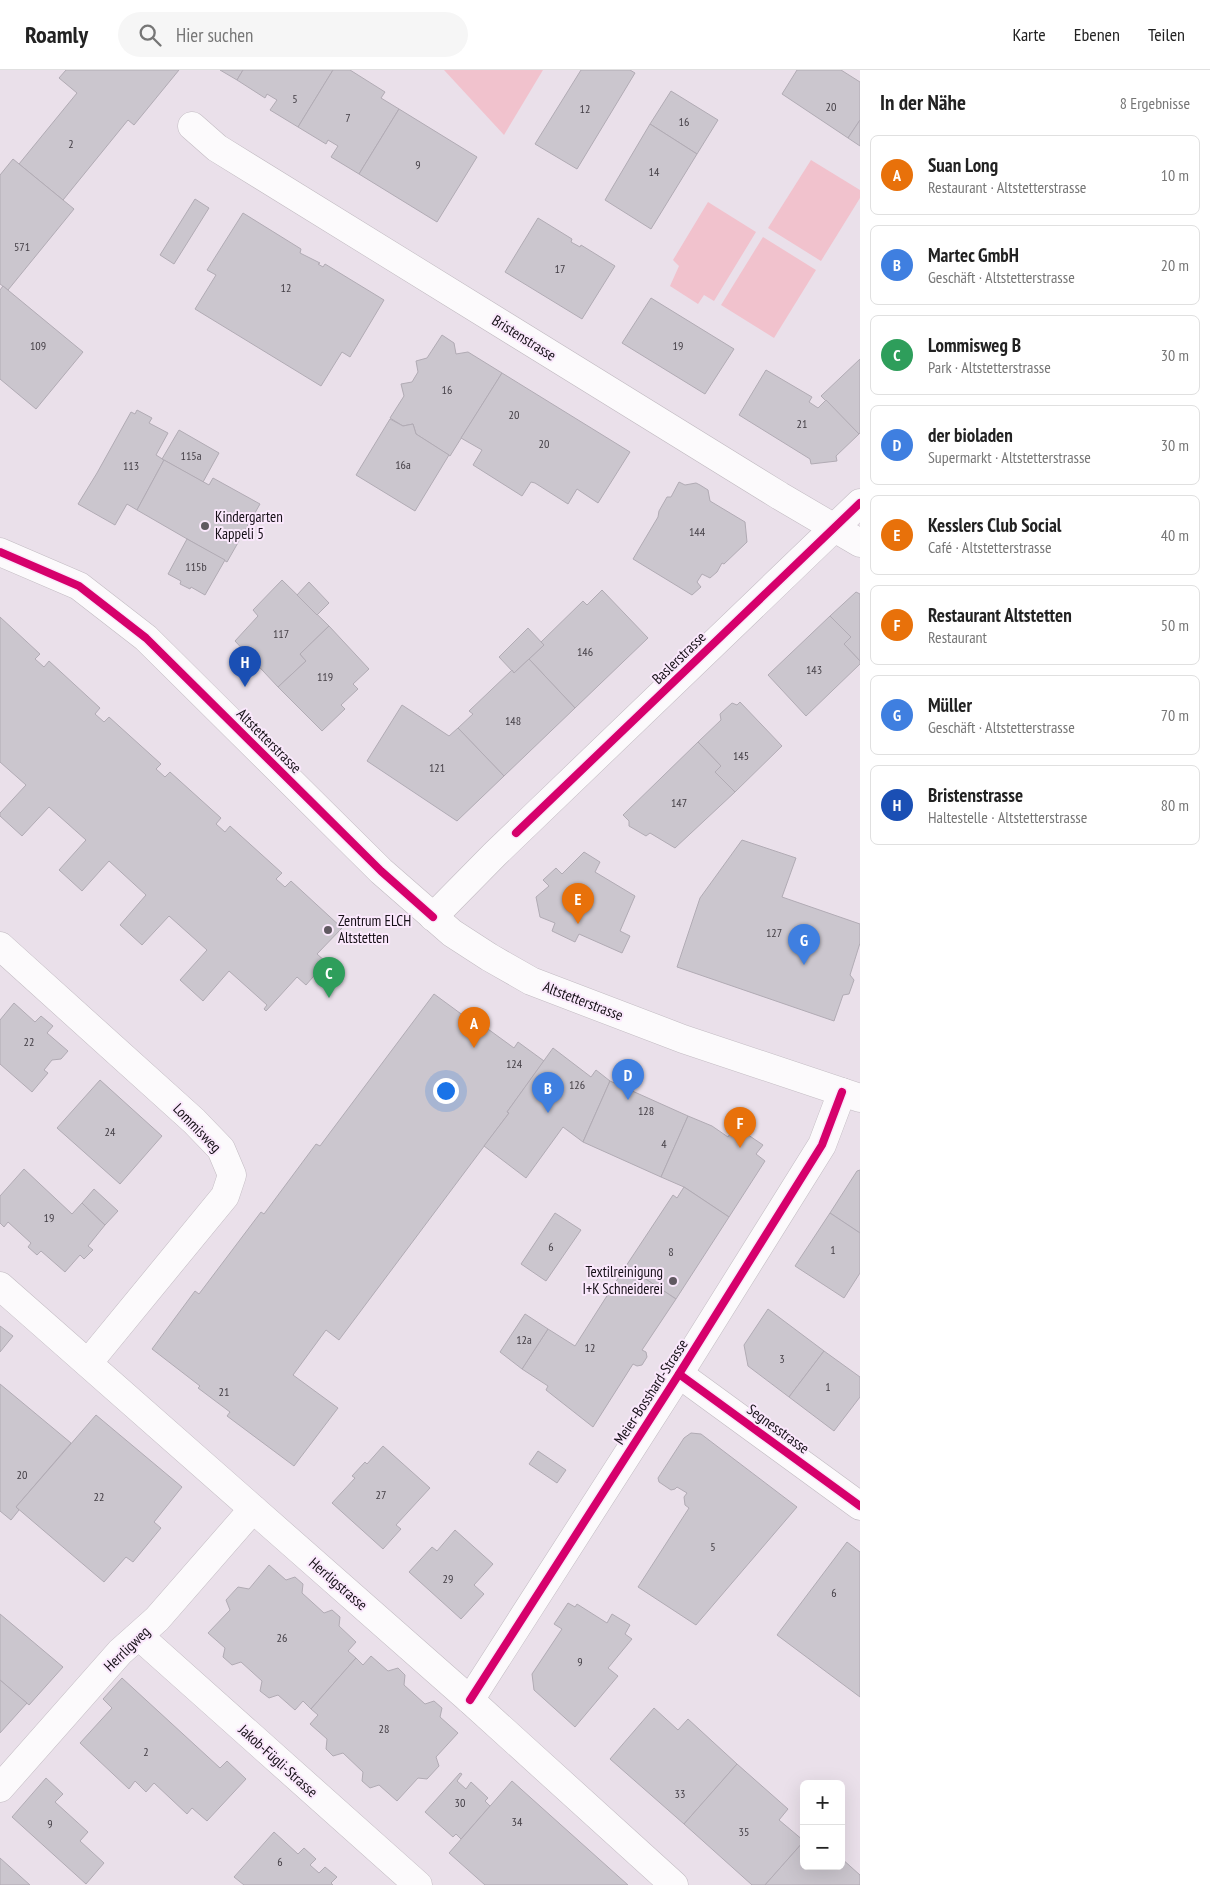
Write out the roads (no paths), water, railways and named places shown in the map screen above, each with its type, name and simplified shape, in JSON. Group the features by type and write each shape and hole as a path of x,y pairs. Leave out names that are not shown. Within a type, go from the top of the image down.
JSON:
{"street":[{"name":"Bristenstrasse","path":"192,126 217,148 780,496 860,543"},
{"name":"Baslerstrasse","path":"433,918 505,844 860,503"},
{"name":"Altstetterstrasse","path":"0,552 79,586 146,638 381,870 433,918 489,958 531,981 682,1039 851,1095"},
{"name":"Lommisweg","path":"0,946 201,1128 221,1149 232,1175 225,1196 88,1363"},
{"name":"Meier-Bosshard-Strasse","path":"470,1700 679,1374 822,1145 851,1095"},
{"name":"Herrligstrasse","path":"0,1286 470,1700 674,1885"},
{"name":"Segnesstrasse","path":"679,1374 860,1506"},
{"name":"Herrligweg","path":"0,1788 120,1652 157,1619 253,1509"},
{"name":"Jakob-Fügli-Strasse","path":"139,1636 418,1885"}],"place":[{"name":"Kindergarten Kappeli 5","path":"205,526"},
{"name":"Bristenstrasse","path":"245,687"},
{"name":"Kesslers Club Social","path":"578,924"},
{"name":"Zentrum ELCH Altstetten","path":"328,930"},
{"name":"Müller","path":"804,965"},
{"name":"Lommisweg B","path":"329,998"},
{"name":"Suan Long","path":"474,1048"},
{"name":"der bioladen","path":"628,1100"},
{"name":"Martec GmbH","path":"548,1113"},
{"name":"Restaurant Altstetten","path":"740,1148"},
{"name":"Textilreinigung I+K Schneiderei","path":"673,1281"}]}
